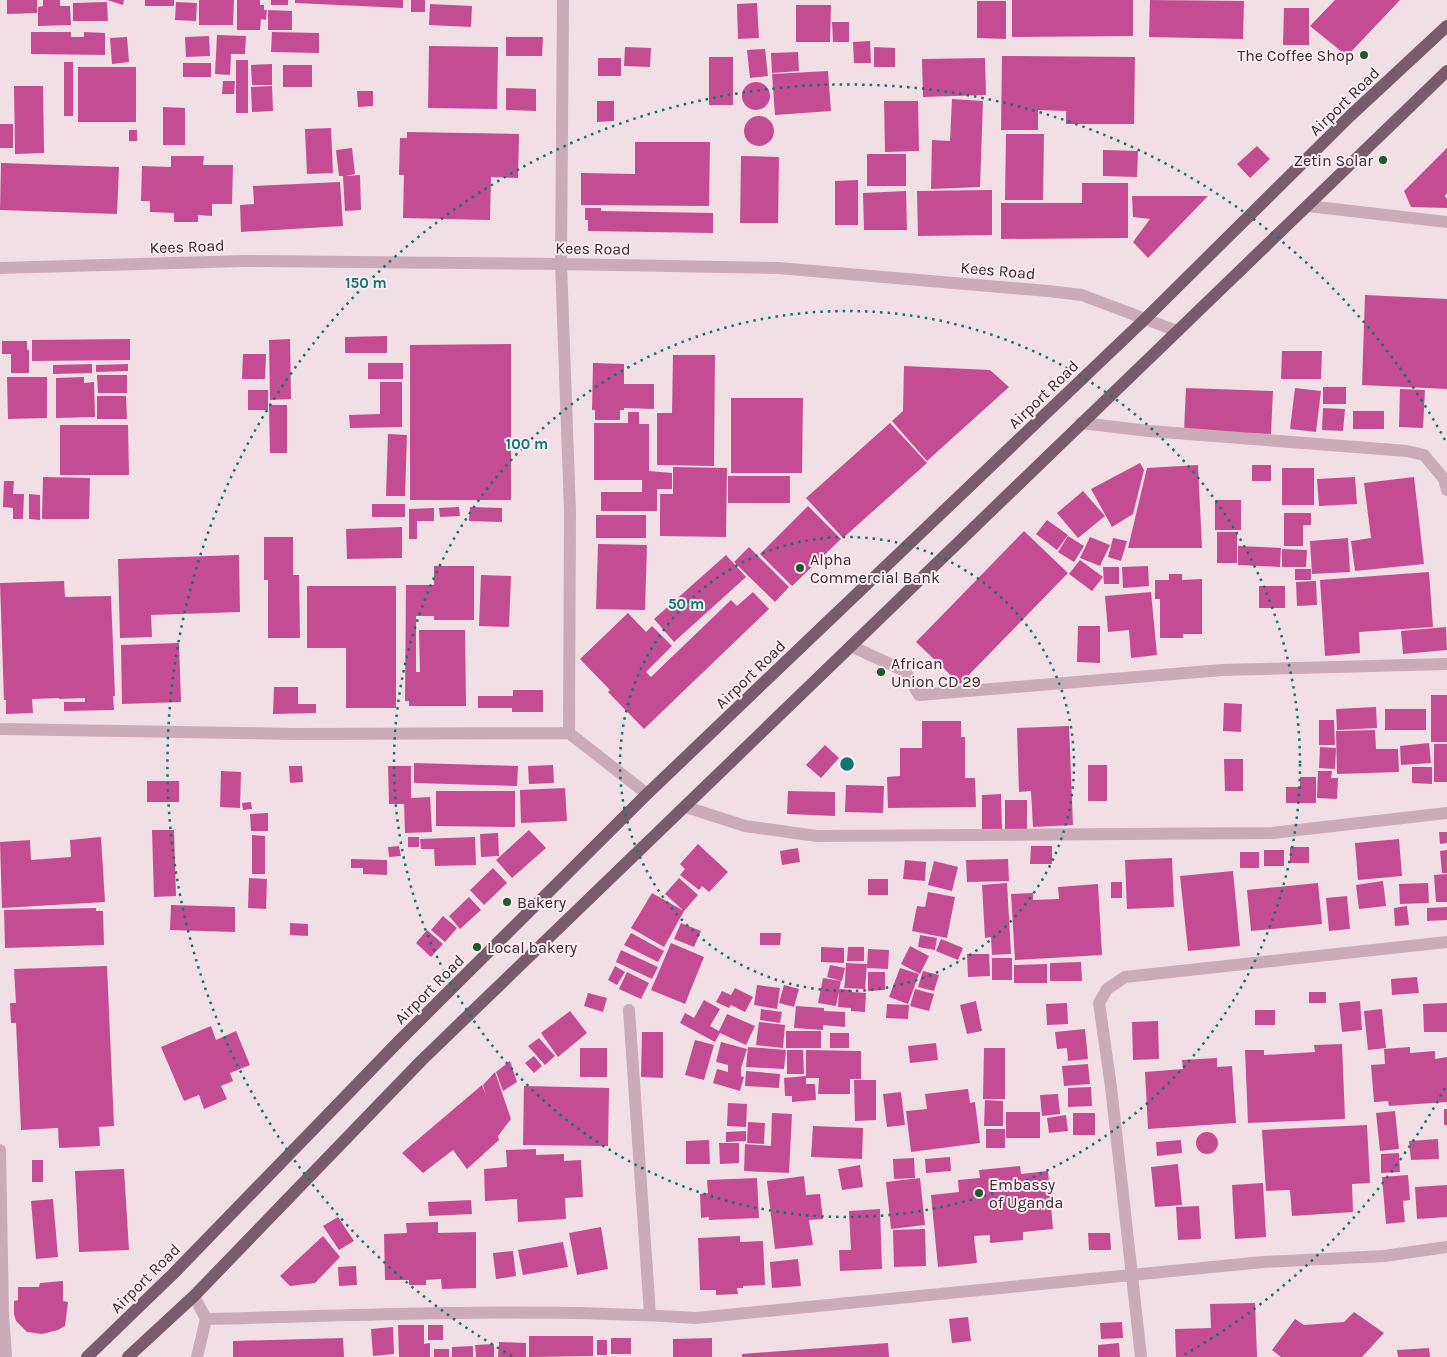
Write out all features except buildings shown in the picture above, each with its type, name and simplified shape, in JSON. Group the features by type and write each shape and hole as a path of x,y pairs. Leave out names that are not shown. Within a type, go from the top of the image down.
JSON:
{"main road":[{"name":"Airport Road","path":"87,1357 174,1272 399,1042 647,794 1145,319 1350,116 1447,26"},
{"path":"128,1357 194,1296 422,1060 1308,206 1378,135 1447,71"}],"street":[{"path":"563,0 561,264 570,511 569,733"},
{"path":"1308,206 1447,222"},
{"name":"Kees Road","path":"0,268 244,261 778,268 1082,295 1177,331"},
{"path":"1081,423 1149,431 1407,451 1424,455 1444,479 1447,490"},
{"path":"851,646 904,671 919,695 1222,670 1447,664"},
{"path":"0,729 294,734 569,733 647,794"},
{"path":"686,807 745,826 816,836 1272,833 1447,813"},
{"path":"1141,1357 1111,1087 1099,1003 1107,989 1125,977 1447,942"},
{"path":"629,1010 650,1315"},
{"path":"0,1150 3,1314 6,1357"},
{"path":"206,1319 444,1313 650,1315 696,1318 1263,1262 1384,1256 1447,1247"},
{"path":"194,1296 206,1319 197,1357"}],"place":[{"name":"The Coffee Shop","path":"1364,55"},
{"name":"Zetin Solar","path":"1383,160"},
{"name":"Alpha Commercial Bank","path":"800,568"},
{"name":"African Union CD 29","path":"881,672"},
{"name":"Bakery","path":"507,902"},
{"name":"Local bakery","path":"477,947"},
{"name":"Embassy of Uganda","path":"979,1193"}]}
